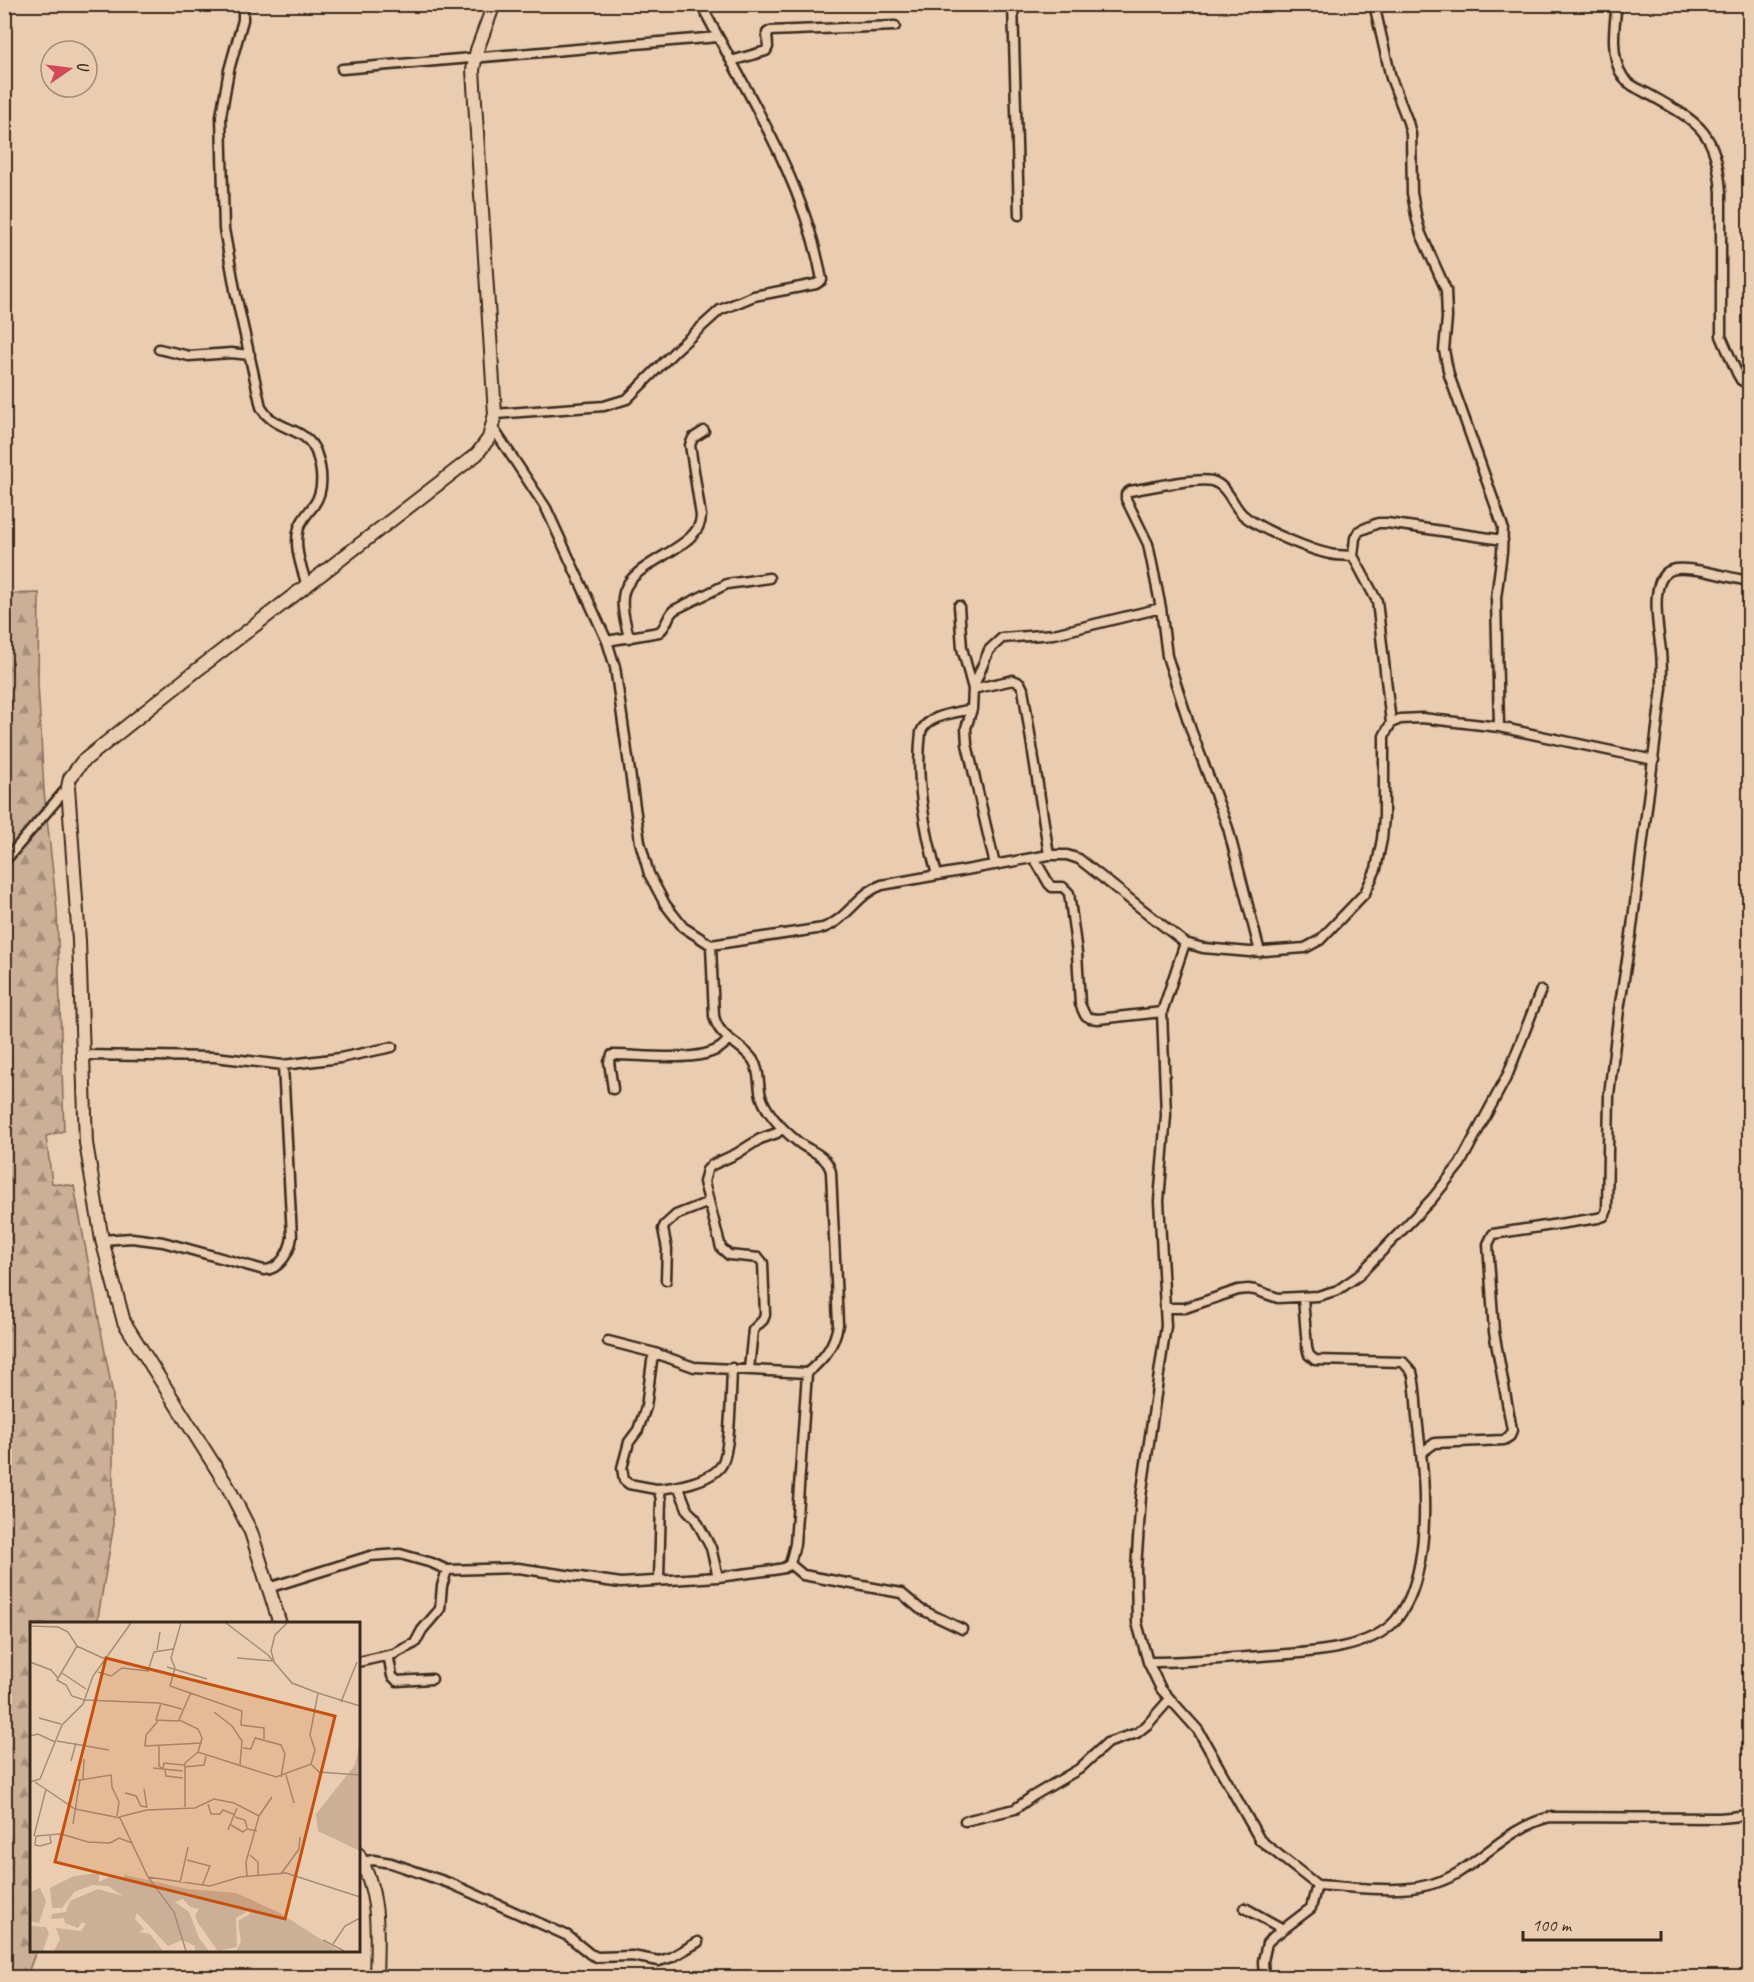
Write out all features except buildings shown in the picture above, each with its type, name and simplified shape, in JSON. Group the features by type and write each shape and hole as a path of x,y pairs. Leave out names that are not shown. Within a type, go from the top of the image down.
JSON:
{"street":[{"path":"243,4 243,20 229,70 221,116 225,229 236,295 261,407 273,421 304,435 311,443 319,464 322,480 320,495 302,520 297,540 307,586"},
{"path":"280,1622 251,1532 228,1487 124,1322 102,1240 88,1158 79,941 68,788 70,778 82,762 197,670 477,454 487,443 495,414 474,92 475,59 494,4"},
{"path":"495,414 604,406 621,402 631,396 676,349 720,310 754,296 820,282 821,277 810,230 773,140 705,11 706,8 715,4"},
{"path":"1013,4 1019,215"},
{"path":"1374,4 1391,78 1411,134 1412,193 1419,227 1446,290 1447,318 1444,350 1449,375 1500,514 1503,540 1496,598 1499,727"},
{"path":"1617,4 1615,56 1623,78 1693,120 1703,129 1712,146 1721,192 1720,336 1737,373 1749,385"},
{"path":"731,60 766,51 767,33 770,31 895,26"},
{"path":"342,69 718,37"},
{"path":"159,349 189,356 231,353 249,355"},
{"path":"493,428 546,508 607,641 615,667 644,858 657,890 683,927 711,945 823,928 837,921 873,888 1049,855 1067,855 1079,859 1185,943 1203,948 1260,952 1305,948 1312,945 1320,940 1365,893 1376,869 1382,839 1384,736 1391,723 1377,601 1353,556 1355,538 1359,531 1378,523 1503,540"},
{"path":"629,638 623,601 628,584 635,576 689,538 699,528 701,516 690,445 693,438 704,431"},
{"path":"1260,952 1228,828 1191,730 1167,656 1161,608 1148,544 1126,500 1126,494 1130,491 1195,481 1213,482 1227,492 1240,513 1259,525 1318,551 1332,555 1353,556"},
{"path":"1421,1453 1435,1443 1504,1440 1510,1436 1512,1430 1494,1332 1488,1244 1490,1238 1494,1234 1598,1218 1604,1216 1607,1210 1610,1085 1662,688 1656,610 1659,583 1668,571 1687,569 1749,581"},
{"path":"607,641 659,632 665,626 670,613 715,588 769,578"},
{"path":"959,606 960,637 973,689 972,709 966,728 967,744 995,865"},
{"path":"973,689 990,650 1002,638 1054,634 1161,608"},
{"path":"973,689 1014,680 1020,683 1023,689 1049,855"},
{"path":"937,875 926,832 920,771 921,732 923,727 932,720 972,709"},
{"path":"1391,723 1422,718 1499,727 1654,760"},
{"path":"4,862 68,788"},
{"path":"1034,858 1049,885 1063,887 1069,893 1077,953 1080,1004 1085,1015 1098,1019 1162,1012"},
{"path":"1185,943 1162,1012 1166,1115 1159,1201 1165,1338 1142,1497 1136,1568 1137,1623 1148,1662 1161,1689 1191,1721 1205,1740 1260,1840 1317,1885 1396,1889 1433,1884 1458,1873 1519,1828 1533,1821 1550,1817 1720,1818 1749,1815"},
{"path":"268,1588 370,1556 386,1554 417,1557 447,1570 518,1568 621,1583 718,1577 773,1570 790,1564 795,1544 807,1373 829,1351 838,1324 831,1172 826,1160 800,1144 782,1128 765,1107 753,1060 720,1031 714,1016 711,945"},
{"path":"1165,1308 1185,1308 1238,1290 1248,1289 1278,1298 1318,1296 1338,1290 1358,1276 1432,1199 1460,1164 1508,1074 1541,990"},
{"path":"613,1089 609,1062 612,1055 688,1056 720,1048 728,1039"},
{"path":"83,1055 215,1057 283,1065 340,1058 392,1047"},
{"path":"102,1240 144,1240 182,1247 264,1270 271,1270 278,1265 292,1237 283,1065"},
{"path":"749,1369 753,1329 765,1315 763,1263 759,1258 724,1253 704,1182 707,1170 712,1165 760,1139 777,1133 782,1128"},
{"path":"666,1280 667,1249 663,1229 666,1221 684,1210 710,1202"},
{"path":"1148,1662 1200,1662 1315,1653 1344,1646 1377,1635 1388,1628 1403,1610 1415,1583 1424,1520 1421,1453 1413,1377 1403,1362 1315,1360 1309,1355 1307,1348 1303,1298"},
{"path":"608,1341 655,1353 694,1367 807,1373"},
{"path":"655,1353 646,1407 638,1430 629,1442 622,1468 624,1479 629,1484 656,1489 679,1488 719,1468 723,1463 726,1447 732,1368"},
{"path":"679,1488 685,1504 711,1548 718,1577"},
{"path":"656,1489 661,1500 659,1580"},
{"path":"790,1564 803,1575 902,1593 920,1609 962,1629"},
{"path":"360,1662 384,1656 416,1643 441,1605 442,1586 447,1570"},
{"path":"384,1656 389,1659 392,1676 397,1682 432,1679"},
{"path":"965,1821 1015,1809 1079,1769 1107,1743 1137,1733 1169,1700"},
{"path":"361,1858 391,1863 452,1884 568,1936 590,1954 603,1958 632,1956 659,1961 672,1957 698,1942"},
{"path":"361,1858 373,1888 375,1901 376,1977"},
{"path":"1264,1977 1264,1952 1273,1936 1311,1908 1317,1885"},
{"path":"1245,1908 1283,1929"}],"green space":[{"path":"39,593 38,683 44,791 57,910 64,1131 46,1136 52,1183 74,1186 113,1395 113,1530 97,1622 30,1622 30,1952 36,1952 26,1978 4,1977 4,594"}]}
